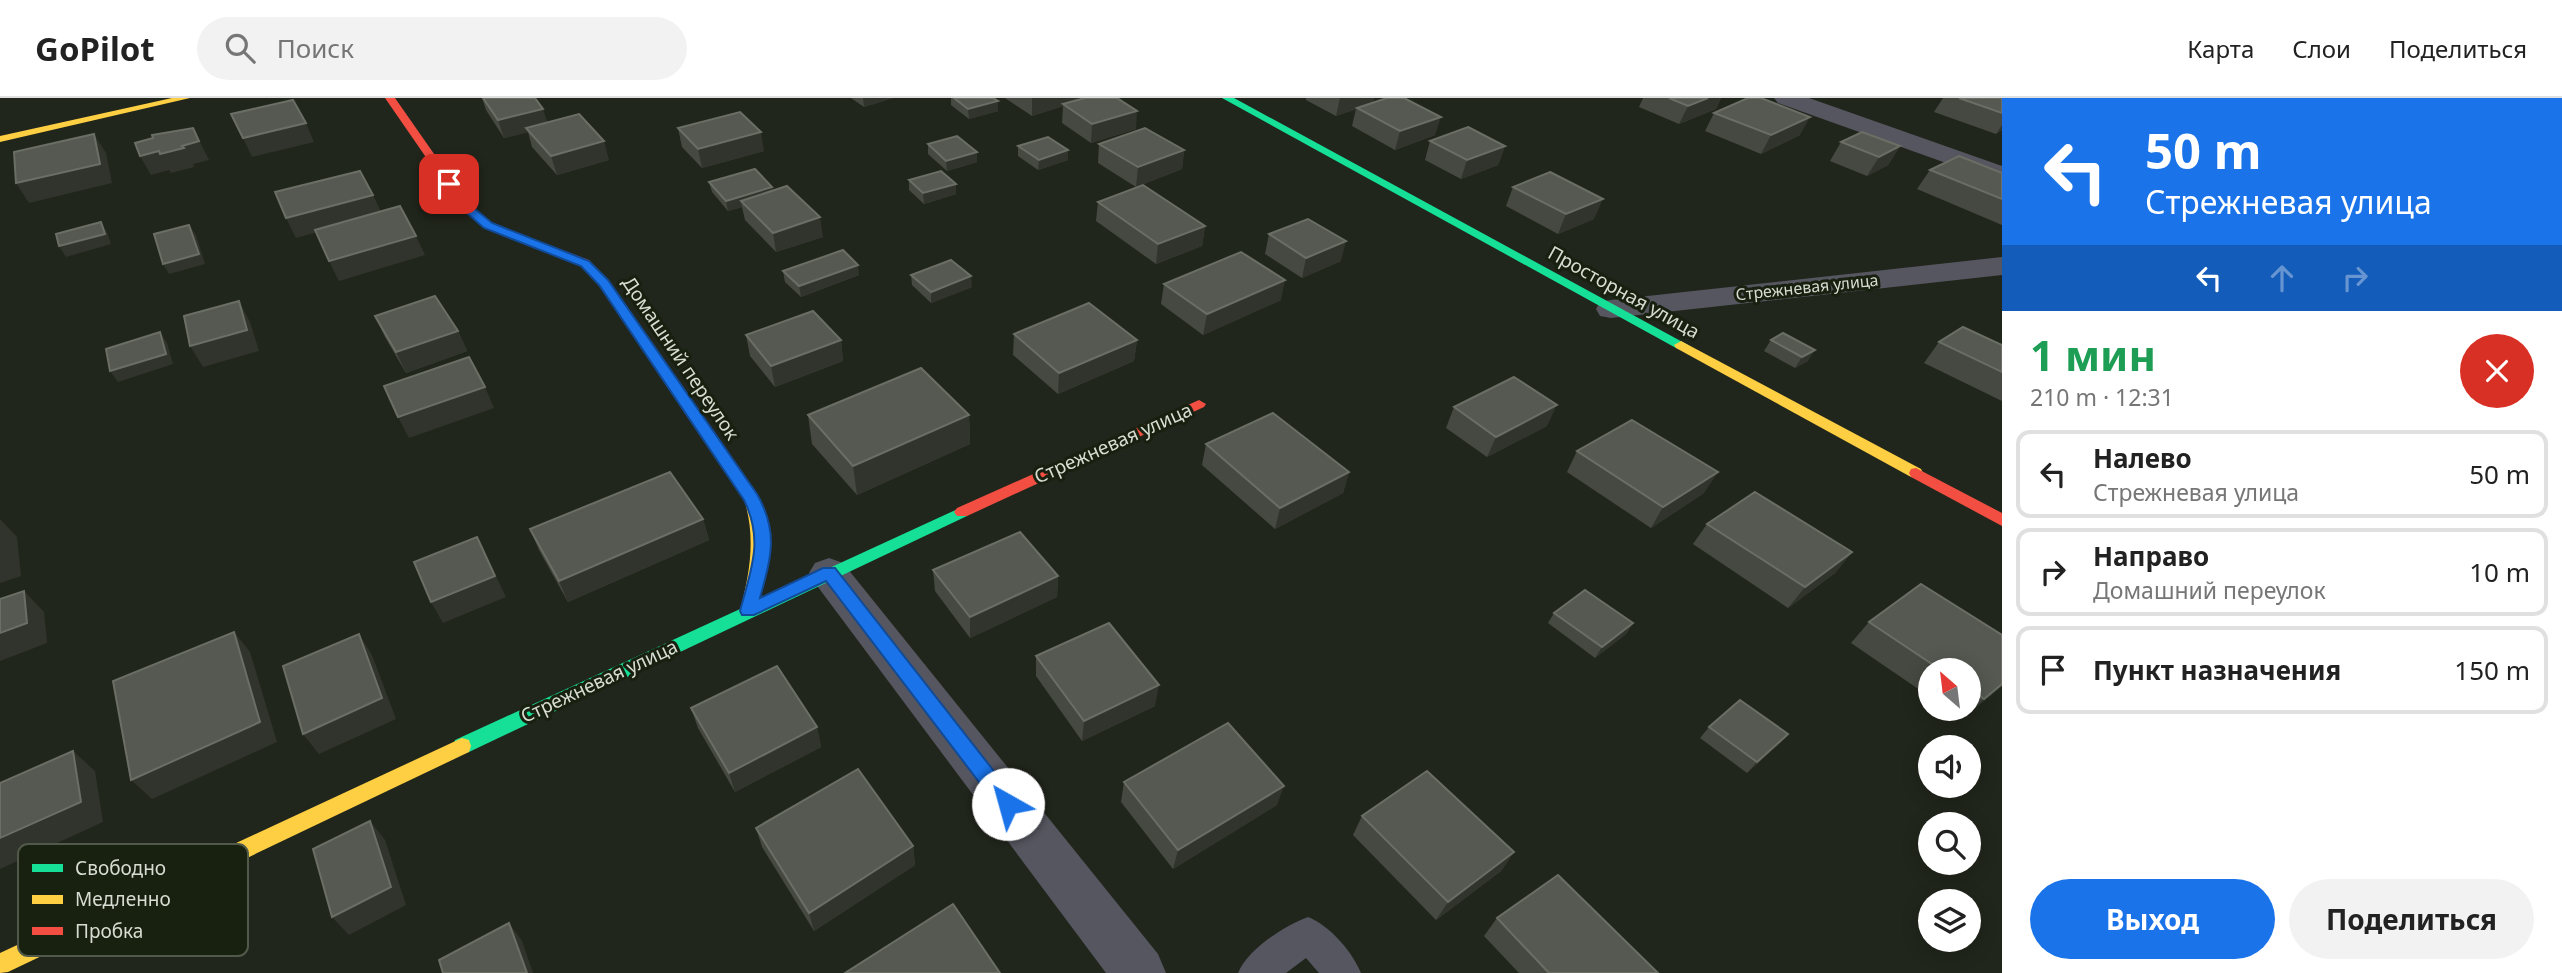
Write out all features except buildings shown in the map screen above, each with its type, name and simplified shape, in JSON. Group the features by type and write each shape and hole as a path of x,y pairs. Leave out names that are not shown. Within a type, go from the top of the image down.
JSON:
{"street":[{"path":"0,139 186,98"},
{"name":"Домашний переулок","path":"390,98 465,206 488,226 585,263 604,283 751,498 760,517 765,549 748,611"},
{"name":"Просторная улица","path":"1227,98 2002,520"},
{"path":"1786,98 2002,176"},
{"name":"Стрежневая улица","path":"1611,309 2002,265"},
{"name":"Стрежневая улица","path":"248,847 829,573 1199,404"},
{"path":"829,573 1139,973"},
{"name":"Стрежневая улица","path":"0,964 18,956"}],"lane":[{"path":"1256,973 1308,934 1343,973"}],"traffic: fast":[{"path":"1227,98 1681,345"},
{"path":"462,746 962,512"}],"traffic: slow":[{"path":"0,139 185,98"},
{"path":"1681,345 1916,473"},
{"path":"695,416 751,498 756,513 760,555 748,611"},
{"path":"248,847 462,746"},
{"path":"0,964 18,956"}],"traffic: jam":[{"path":"390,98 465,206 488,226 585,263 604,283 695,416"},
{"path":"962,512 1199,404"},
{"path":"1916,473 2002,520"}],"route":[{"path":"449,184 465,206 488,226 585,263 604,283 751,498 760,517 765,549 748,611 829,573 1008,804"}]}
